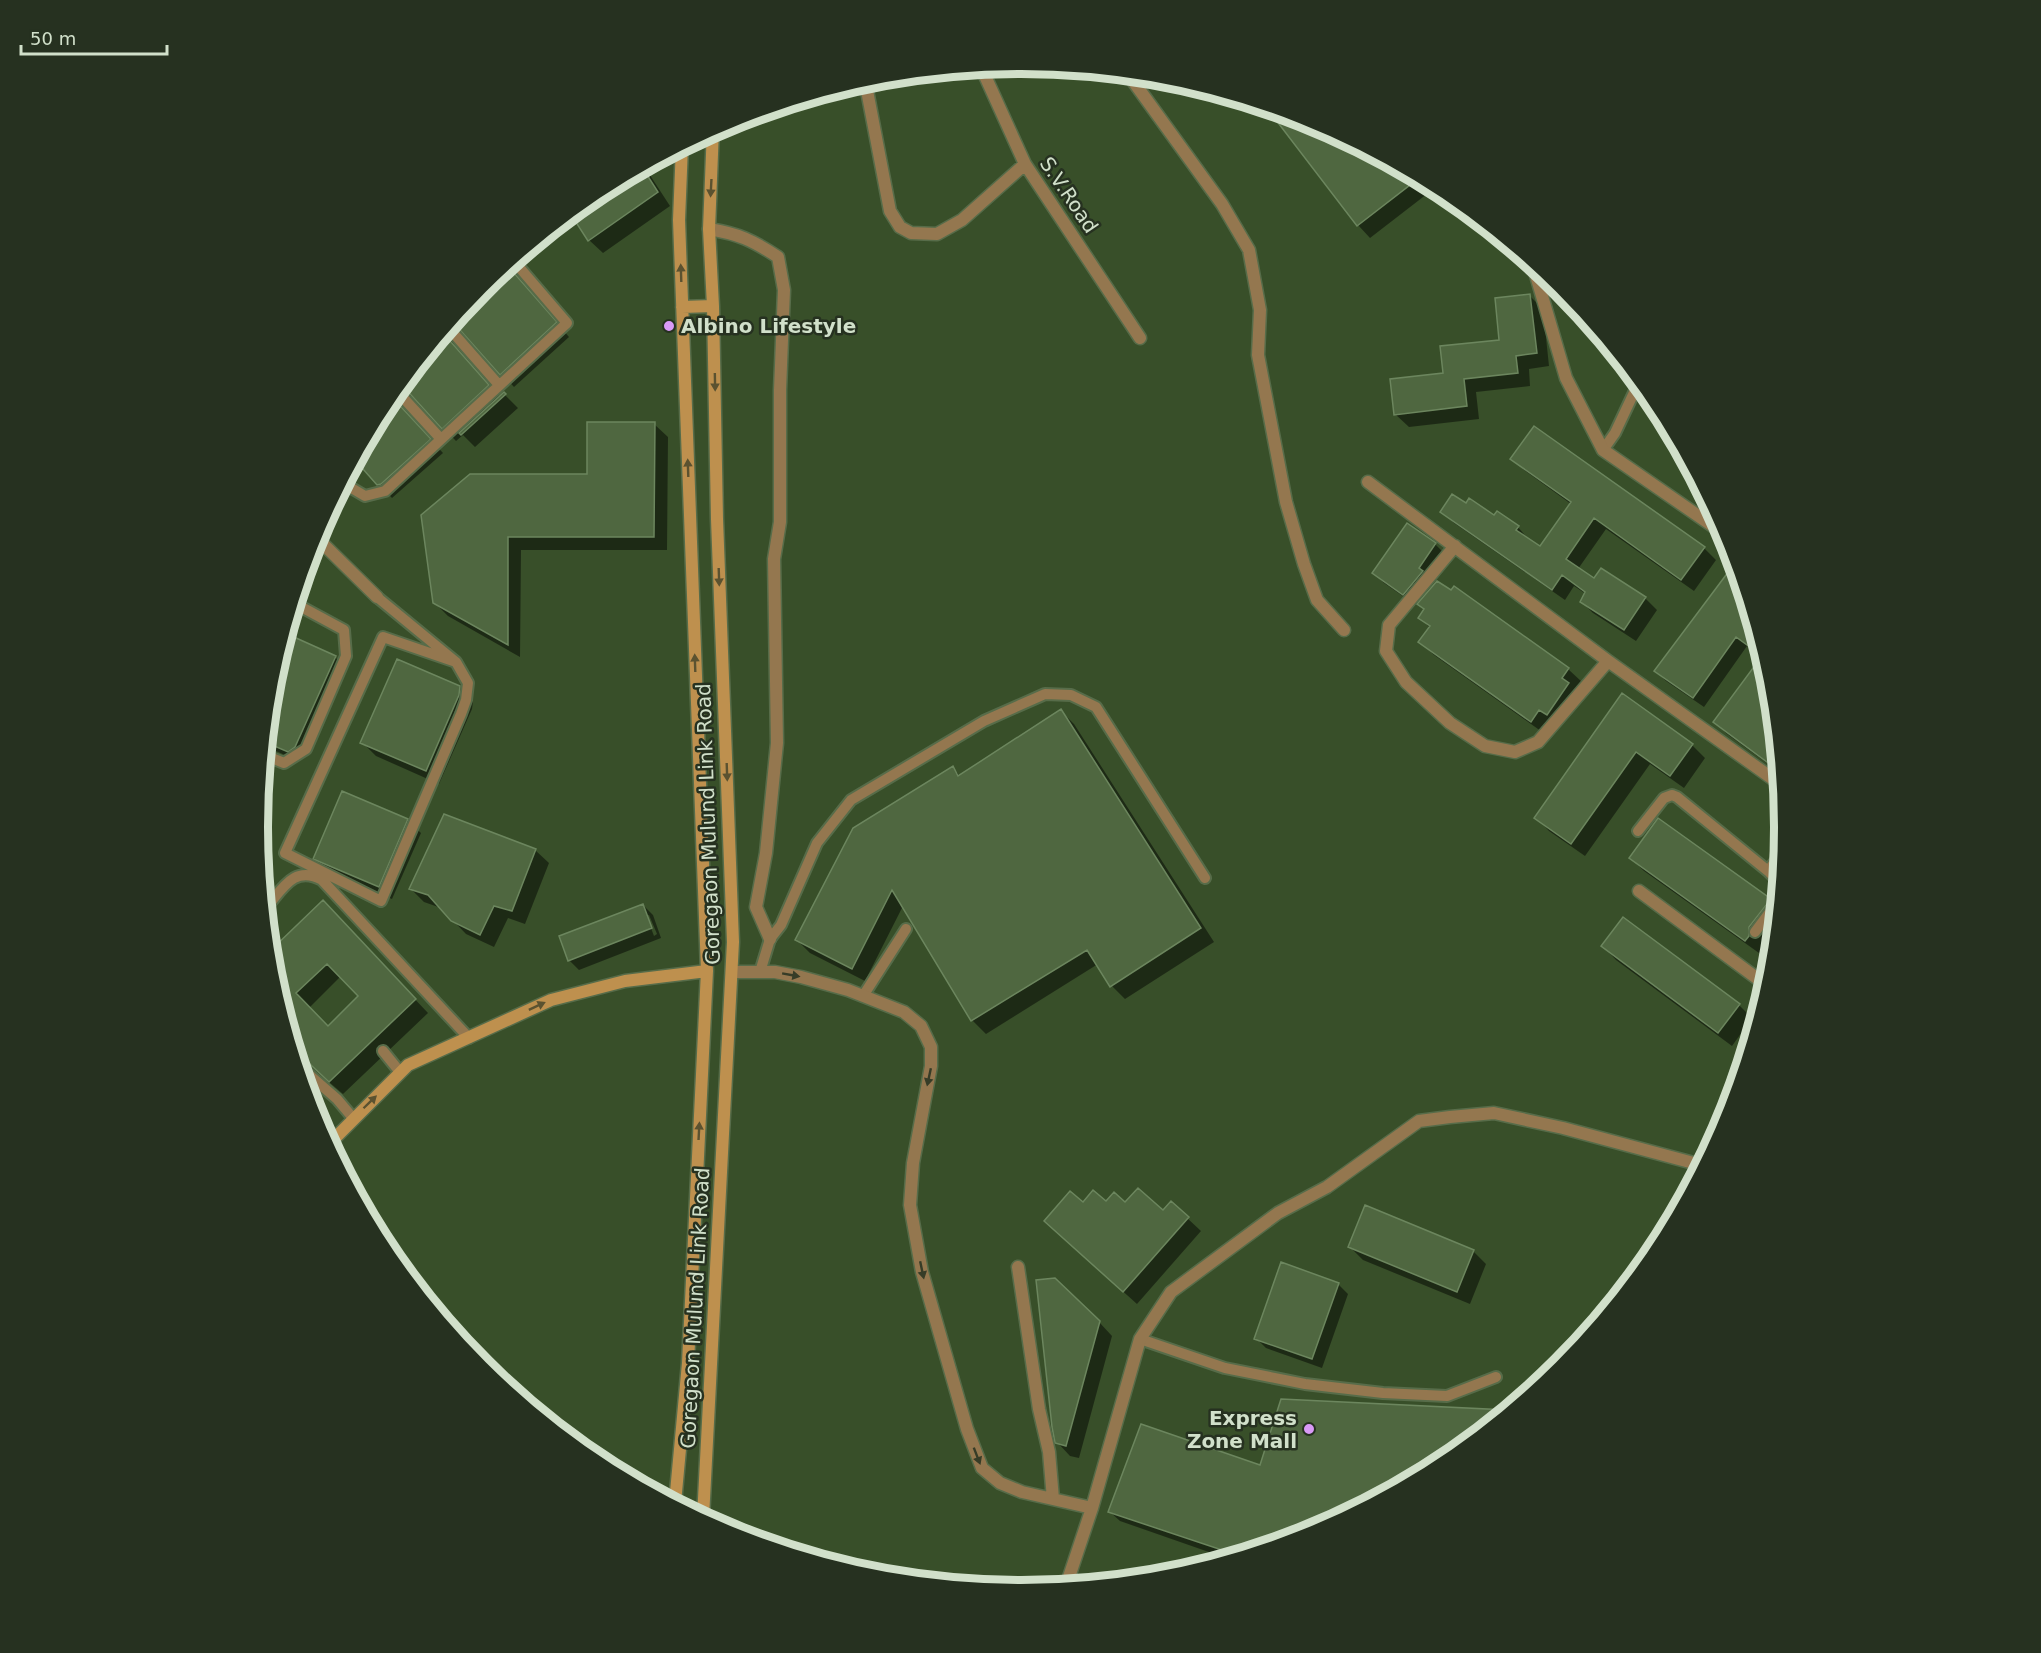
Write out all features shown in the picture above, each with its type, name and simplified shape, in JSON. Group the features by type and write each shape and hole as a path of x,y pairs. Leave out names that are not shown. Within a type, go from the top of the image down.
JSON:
{"main road":[{"name":"Goregaon Mulund Link Road","path":"703,1509 733,942 718,531 713,306 708,229 712,140"},
{"name":"Goregaon Mulund Link Road","path":"676,1496 688,1363 706,971 679,220 682,154"},
{"path":"682,306 713,306"},
{"path":"335,1138 408,1065 551,1000 625,981 706,971"}],"street":[{"name":"S.V.Road","path":"984,75 1024,164 1140,338"},
{"path":"1134,83 1221,204 1250,250 1260,310 1258,356 1286,502 1317,600 1344,630"},
{"path":"867,90 890,211 900,227 911,233 937,234 962,220 1024,164"},
{"path":"708,229 736,234 757,243 778,257 784,290 780,390 780,522 774,558 777,743 766,853 756,907 770,939"},
{"path":"1537,279 1566,378 1603,450 1710,524"},
{"path":"1368,482 1608,661 1772,778"},
{"path":"323,544 377,597"},
{"path":"1455,546 1389,625 1386,651 1406,682 1450,723 1485,746 1515,752 1538,742 1608,661"},
{"path":"1639,891 1757,980"},
{"path":"732,972 775,972 848,990 904,1012 921,1026 931,1047 931,1066 913,1163 910,1205 922,1272 967,1429 982,1468 1000,1483 1022,1492 1092,1509"},
{"path":"1069,1578 1092,1509 1140,1339 1171,1292 1278,1213 1327,1187 1419,1121 1494,1113 1563,1128 1694,1163"},
{"path":"1018,1267 1039,1409 1049,1452 1053,1499"}],"lane":[{"path":"349,486 365,496 385,491 567,323 518,266"},
{"path":"452,332 499,385"},
{"path":"1603,450 1615,433 1635,391"},
{"path":"402,397 441,439"},
{"path":"377,597 456,662 468,683 466,700 381,901 285,853 383,637 456,662"},
{"path":"271,758 284,763 306,748 346,657 344,630 300,606"},
{"path":"760,972 770,939 781,925 818,843 851,800 984,721 1045,694 1071,695 1096,707 1205,878"},
{"path":"1638,831 1664,798 1677,796 1772,875"},
{"path":"1768,871 1772,865"},
{"path":"272,901 297,875 305,874 322,880 469,1038"},
{"path":"1755,932 1768,915"},
{"path":"863,996 906,929"},
{"path":"383,1051 400,1072"},
{"path":"309,1075 337,1099 353,1118"},
{"path":"1140,1339 1225,1368 1305,1384 1383,1393 1447,1396 1496,1377"}],"building":[{"path":"1274,117 1354,151 1412,183 1357,226"},
{"path":"646,173 658,192 588,241 574,220"},
{"path":"512,271 557,322 500,375 457,327"},
{"path":"1530,294 1537,353 1516,356 1518,373 1464,379 1467,406 1394,415 1390,379 1443,373 1440,346 1499,340 1495,298"},
{"path":"447,338 489,385 442,429 407,390"},
{"path":"504,392 506,394 461,435 459,433"},
{"path":"398,403 431,439 381,484 377,485 360,465"},
{"path":"587,422 655,422 654,537 508,537 508,645 433,603 421,515 470,474 587,474"},
{"path":"1534,426 1705,547 1681,580 1594,518 1566,559 1594,578 1601,568 1646,597 1624,630 1580,602 1585,592 1562,575 1552,590 1440,512 1452,494 1466,503 1469,498 1494,515 1497,511 1519,526 1516,530 1540,546 1571,502 1510,459"},
{"path":"1407,523 1436,543 1419,568 1423,571 1403,595 1372,573"},
{"path":"1729,571 1752,649 1736,637 1693,698 1654,671"},
{"path":"1437,581 1451,590 1454,586 1569,668 1562,678 1569,683 1547,715 1539,710 1531,722 1418,642 1430,626 1418,618 1424,609 1417,604"},
{"path":"292,636 336,656 295,747 288,752 272,745 282,680"},
{"path":"397,659 460,686 459,695 426,771 360,743"},
{"path":"1756,665 1767,728 1771,765 1713,722"},
{"path":"1622,693 1693,744 1670,776 1636,752 1571,844 1534,818"},
{"path":"1061,709 1201,928 1110,987 1087,950 971,1021 892,890 852,969 795,940 853,828 953,766 958,776"},
{"path":"342,791 408,819 379,887 313,859"},
{"path":"444,814 536,849 512,911 494,906 480,935 451,921 428,895 409,889"},
{"path":"1658,818 1770,898 1769,901 1749,927 1749,936 1745,941 1629,858"},
{"path":"323,900 416,999 329,1082 304,1058 293,1021 277,944","holes":["327,964 358,996 328,1026 296,993"]},
{"path":"643,904 652,928 568,961 559,936"},
{"path":"1623,917 1740,1004 1718,1033 1601,946"},
{"path":"1138,1188 1163,1210 1171,1201 1189,1217 1123,1292 1044,1221 1070,1191 1083,1202 1093,1190 1106,1201 1114,1192 1125,1202"},
{"path":"1365,1205 1474,1250 1457,1292 1348,1247"},
{"path":"1281,1262 1339,1283 1312,1359 1254,1339"},
{"path":"1055,1278 1100,1321 1066,1446 1055,1443 1052,1427 1036,1280"},
{"path":"1281,1399 1497,1410 1439,1453 1354,1502 1263,1540 1225,1551 1108,1512 1141,1424 1260,1465"}],"place":[{"name":"Albino Lifestyle","path":"669,326"},
{"name":"Express Zone Mall","path":"1309,1429"}]}
